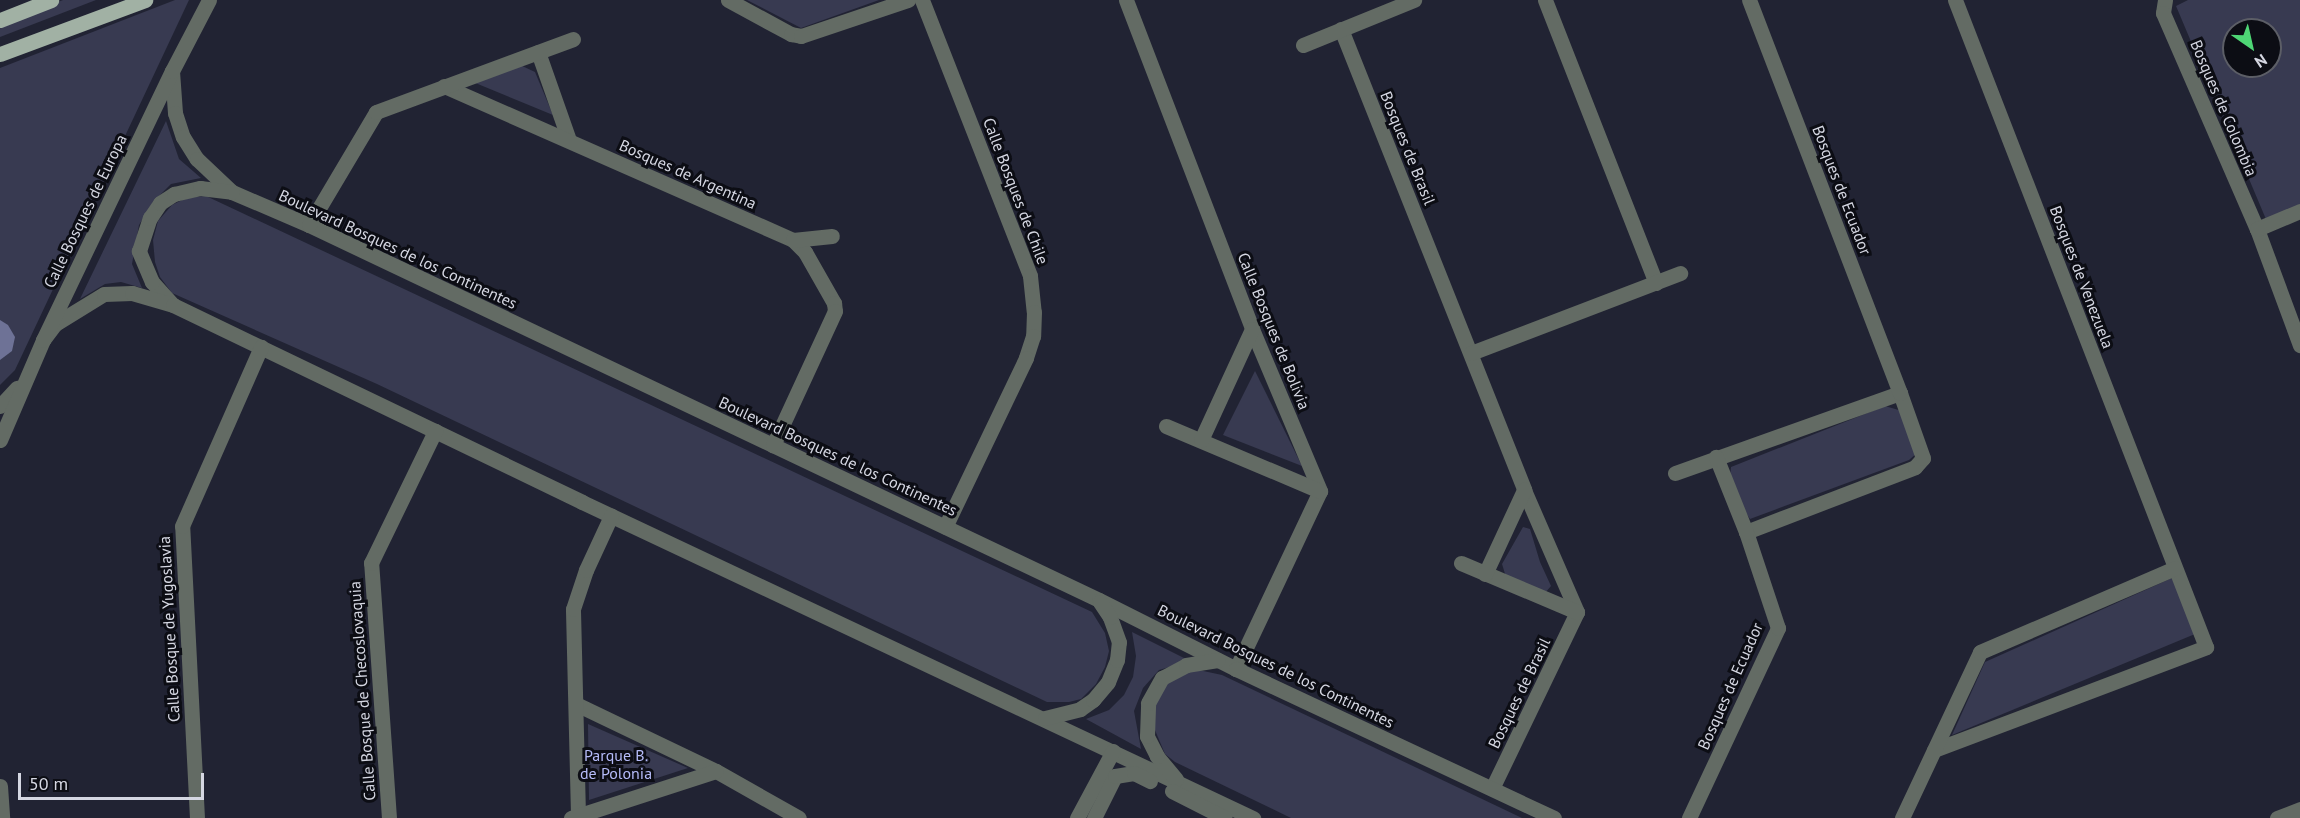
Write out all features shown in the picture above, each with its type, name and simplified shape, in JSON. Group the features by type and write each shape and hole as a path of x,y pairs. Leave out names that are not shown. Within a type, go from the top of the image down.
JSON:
{"main road":[{"path":"0,20 51,0"},
{"path":"0,54 145,0"}],"street":[{"name":"Calle Bosques de Europa","path":"0,440 43,340 172,71 209,0"},
{"path":"728,0 791,34 801,36 908,0"},
{"name":"Calle Bosques de Chile","path":"922,0 1030,276 1034,312 1033,336 1026,358 945,527"},
{"name":"Calle Bosques de Bolivia","path":"1126,0 1252,329 1320,491"},
{"path":"1302,45 1414,0"},
{"path":"1545,0 1656,283"},
{"name":"Bosques de Ecuador","path":"1746,532 1918,465 1922,455 1749,0"},
{"name":"Bosques de Venezuela","path":"1934,750 2206,646 1955,0"},
{"name":"Bosques de Colombia","path":"2165,0 2163,13 2257,229 2300,345"},
{"name":"Bosques de Brasil","path":"1341,29 1524,490 1577,612 1492,789"},
{"path":"309,225 376,112 573,39"},
{"path":"538,52 569,140"},
{"name":"Boulevard Bosques de los Continentes","path":"172,71 175,113 183,137 197,159 232,192 309,225 1098,600 1236,669 1554,818"},
{"name":"Bosques de Argentina","path":"444,86 793,240 815,266 834,303 835,311 773,445"},
{"path":"173,305 152,282 139,251 150,218 160,203 174,194 200,188 232,192"},
{"path":"2257,229 2300,211"},
{"name":"Bosques de Argentina","path":"793,240 832,236"},
{"path":"1471,353 1680,273"},
{"path":"43,340 55,324 104,294 132,293 173,305 611,516 1045,718 1253,818"},
{"path":"1201,440 1252,329"},
{"name":"Calle Bosque de Yugoslavia","path":"197,818 182,526 261,347"},
{"path":"0,406 6,402 26,376"},
{"path":"1675,473 1900,393"},
{"path":"1166,426 1320,491 1236,669"},
{"name":"Calle Bosque de Checoslovaquia","path":"389,818 371,563 435,431"},
{"name":"Bosques de Ecuador","path":"1689,818 1778,628 1746,532 1716,457"},
{"path":"1485,574 1524,490"},
{"path":"611,516 586,570 573,609 576,704 575,817 716,771"},
{"path":"1461,563 1577,612"},
{"path":"1902,818 1984,650 2175,568"},
{"path":"1045,718 1080,709 1093,700 1107,682 1117,660 1119,642 1110,617 1098,600"},
{"path":"1182,785 1163,764 1147,736 1148,703 1162,678 1186,665 1218,660"},
{"path":"576,704 716,771 799,818"},
{"path":"1077,818 1113,751"},
{"path":"1094,818 1115,776 1134,773 1225,818"},
{"path":"0,786 2,818"},
{"path":"2277,818 2300,809"}],"green space":[{"path":"63,0 96,0 0,37 0,24"},
{"path":"175,0 189,0 15,370 0,385 0,68"},
{"path":"747,0 879,0 801,28"},
{"path":"2188,0 2300,0 2300,210 2268,224 2176,6"},
{"path":"520,65 535,72 553,115 473,82"},
{"path":"166,121 179,159 201,178 171,184 153,202 139,225 132,264 142,288 121,282 105,284 80,299"},
{"path":"206,196 1092,612 1105,633 1109,651 1105,667 1096,684 1081,699 1069,702 1047,702 377,384 172,293 160,277 155,262 153,240 158,221 172,205 186,198"},
{"path":"1255,371 1302,466 1223,435"},
{"path":"1885,406 1902,411 1917,453 1909,460 1750,519 1734,494 1730,478 1731,467"},
{"path":"1523,527 1530,529 1540,562 1551,586 1545,593 1506,577 1502,564"},
{"path":"2172,578 2195,634 1952,735 1985,662"},
{"path":"1132,632 1190,661 1159,670 1143,688 1134,711 1141,749 1086,719 1109,710 1124,695 1133,677 1136,656"},
{"path":"1194,669 1222,675 1522,818 1291,818 1175,762 1165,754 1152,723 1153,705 1165,683"},
{"name":"Parque B. de Polonia","path":"588,724 688,768 589,800"}],"shaded area":[{"path":"0,320 8,325 15,337 12,351 0,360"}]}
